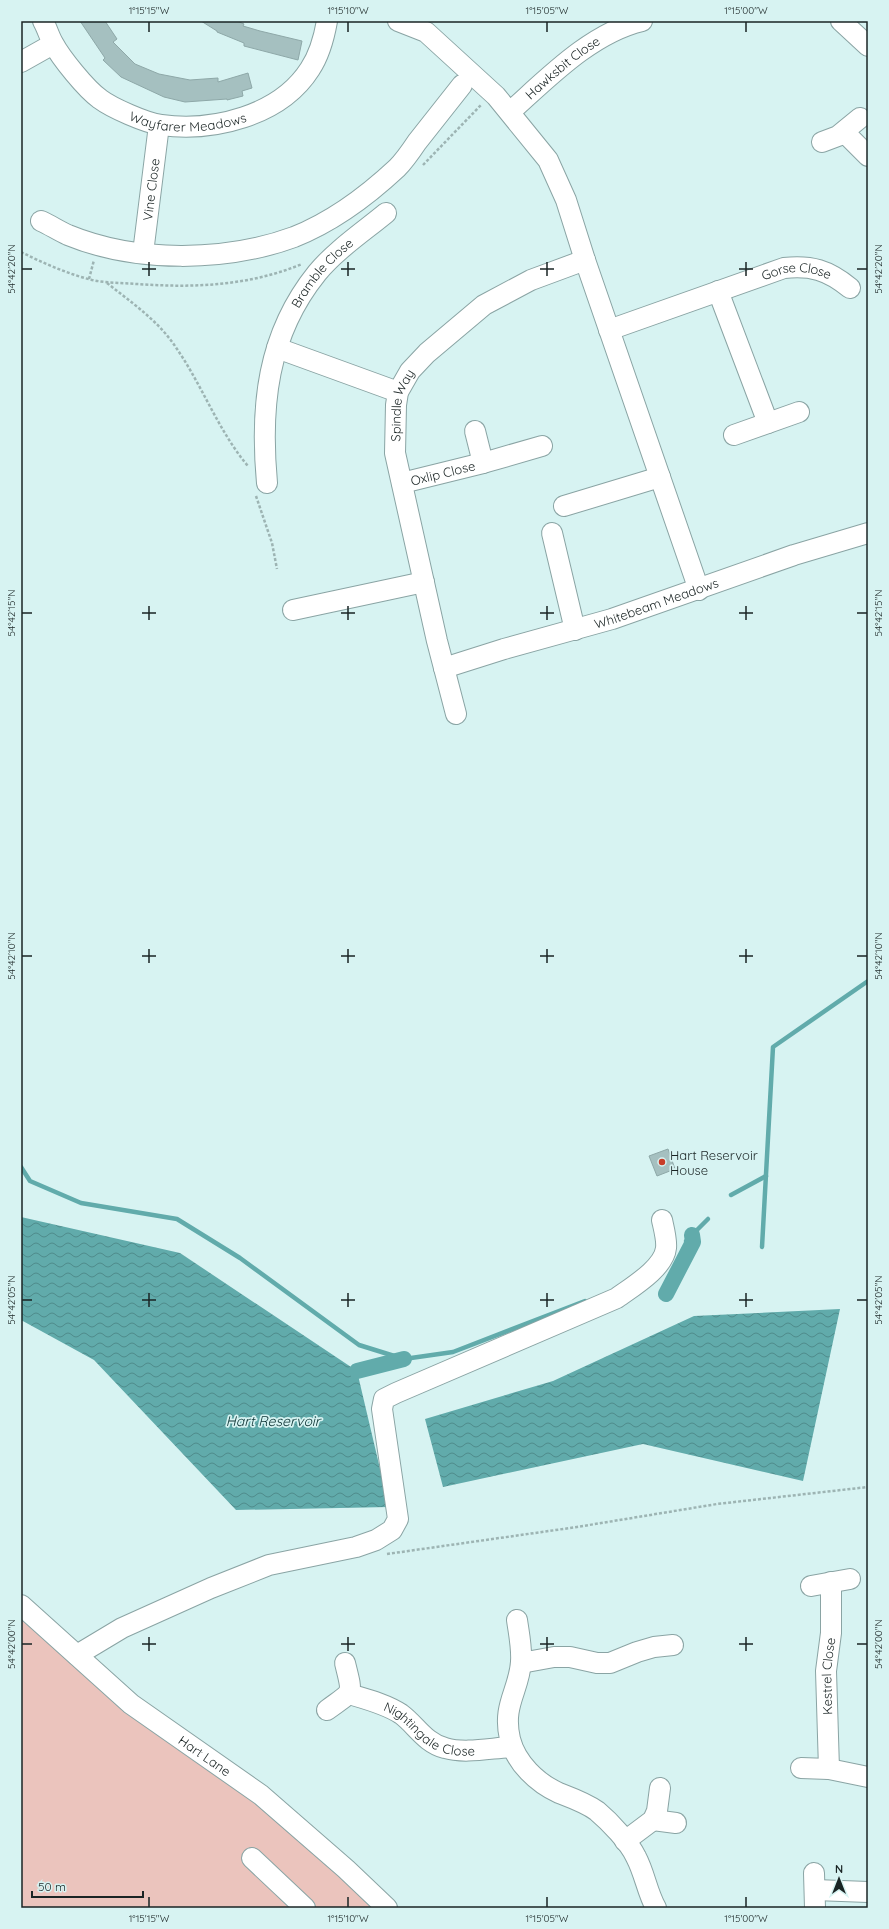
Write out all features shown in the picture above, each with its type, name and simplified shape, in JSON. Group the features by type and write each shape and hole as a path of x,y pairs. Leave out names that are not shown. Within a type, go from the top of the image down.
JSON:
{"street":[{"name":"Wayfarer Meadows","path":"43,21 53,44 77,76 99,99 124,112 159,125 184,127 238,120 267,107 288,93 310,70 322,46 327,21"},
{"path":"398,21 430,27 496,96 548,160 566,200 585,260 699,590"},
{"name":"Hawksbit Close","path":"510,112 549,77 595,41 612,30 642,21"},
{"path":"841,21 868,46"},
{"path":"21,62 53,44"},
{"path":"41,221 68,235 98,245 143,253 177,256 220,254 256,249 295,236 326,222 356,203 398,167 462,85"},
{"path":"822,142 838,136 853,124 850,138 868,156"},
{"name":"Vine Close","path":"143,253 159,125"},
{"name":"Bramble Close","path":"261,489 266,387 283,330 301,297 318,272 338,253 386,213"},
{"name":"Spindle Way","path":"456,714 444,668 395,453 396,405 398,392 410,371 427,353 484,305 531,280 585,260"},
{"name":"Gorse Close","path":"609,330 784,268 799,266 810,268 835,276 850,288"},
{"path":"718,291 768,423"},
{"path":"277,348 398,392"},
{"path":"734,435 799,412"},
{"name":"Oxlip Close","path":"475,431 483,464"},
{"name":"Oxlip Close","path":"402,483 483,464 542,446"},
{"path":"564,506 660,477"},
{"path":"552,533 575,630"},
{"name":"Whitebeam Meadows","path":"444,668 504,649 575,630 699,590 794,556 868,533"},
{"path":"293,610 424,582"},
{"path":"77,1655 122,1628 211,1588 268,1565 356,1547 376,1540 392,1530 398,1519 382,1409 384,1399 396,1392 617,1298 644,1278 663,1260 666,1248 662,1220"},
{"name":"Kestrel Close","path":"811,1586 841,1581 831,1633 826,1671 829,1769"},
{"name":"Hart Lane","path":"21,1605 132,1704 261,1795 346,1869 387,1908"},
{"path":"517,1620 521,1648 521,1663 509,1704 507,1721 512,1747 526,1769 542,1784 597,1811 615,1829 636,1856 650,1898 656,1908"},
{"path":"521,1663 554,1657 570,1657 597,1663 610,1663 654,1647 673,1645"},
{"path":"327,1710 349,1694 351,1689 345,1663"},
{"name":"Nightingale Close","path":"349,1694 370,1700 401,1714 429,1741 444,1748 463,1750 512,1747"},
{"path":"801,1768 829,1769 868,1777"},
{"path":"624,1841 653,1820 657,1811 660,1788"},
{"path":"653,1820 676,1823"},
{"path":"252,1858 305,1908"},
{"path":"815,1890 868,1892"}],"path":[{"path":"21,252 35,259 89,279 106,282 178,287 228,284 273,274 303,264"},
{"path":"106,282 140,308 170,339 193,375 237,454 250,468"},
{"path":"261,489 277,569"},
{"path":"384,1555 577,1527 717,1504 868,1487"}],"shaded area":[{"path":"21,1605 387,1908 21,1908"}],"water":[{"name":"Hart Reservoir","path":"21,1217 180,1253 357,1371 389,1507 236,1510 94,1360 21,1320"},
{"path":"840,1309 803,1481 643,1444 443,1487 425,1419 553,1381 694,1316"}],"building":[{"path":"80,21 105,21 117,39 113,42 135,64 159,74 190,80 218,78 218,82 248,73 252,88 242,91 243,96 227,100 185,102 164,97 121,77 103,60 105,58"},
{"path":"201,21 237,21 244,24 243,26 302,41 298,60 244,46 244,43 217,32"},
{"name":"Hart Reservoir House","path":"668,1149 675,1169 657,1176 649,1156"}],"waterway":[{"path":"762,1247 773,1047 868,981"},
{"path":"21,1167 30,1181 81,1203 177,1219 240,1258 359,1345 404,1359 453,1352 585,1301"},
{"path":"731,1195 766,1176"},
{"path":"686,1241 708,1219"},
{"path":"666,1294 693,1242 692,1235"},
{"path":"357,1371 404,1359"}],"place":[{"name":"Hart Reservoir House","path":"662,1162"}]}
